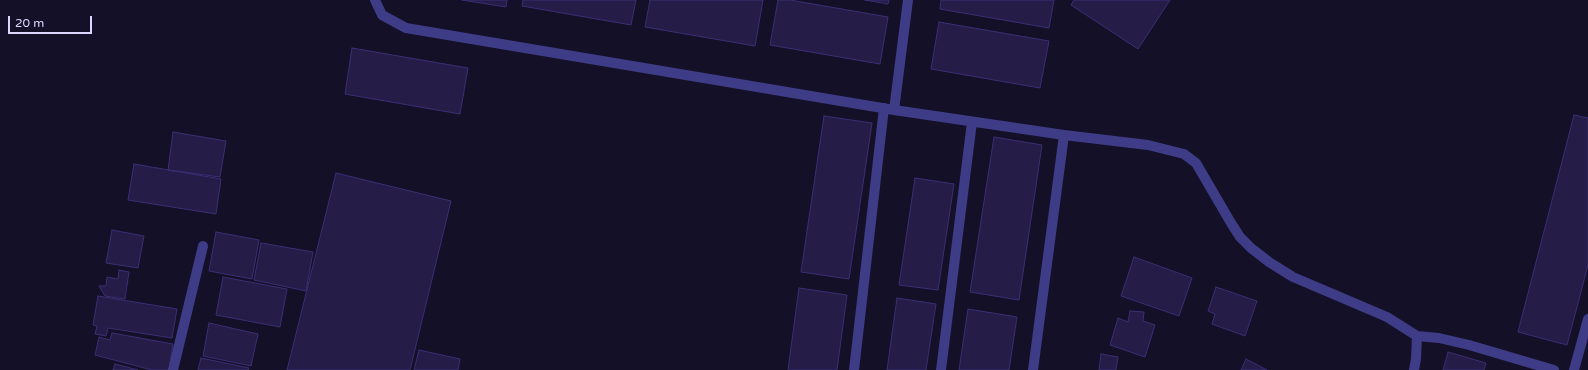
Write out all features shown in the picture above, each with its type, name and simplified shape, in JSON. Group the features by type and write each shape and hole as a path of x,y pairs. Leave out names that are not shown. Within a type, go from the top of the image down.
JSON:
{"street":[{"path":"375,0 382,15 406,28 889,109 1064,135 1148,145 1184,154 1196,163 1240,237 1269,262 1293,276 1387,318 1417,336 1439,338 1461,343 1554,370"},
{"path":"854,370 889,109 908,0"},
{"path":"941,370 972,122"},
{"path":"1034,370 1064,135"},
{"path":"173,370 203,246"},
{"path":"1574,370 1588,319"},
{"path":"1414,370 1417,336"}],"building":[{"path":"462,0 507,0 506,7"},
{"path":"523,0 636,0 631,25 522,6"},
{"path":"650,0 763,0 755,46 645,27"},
{"path":"778,0 790,0 888,17 880,64 770,45"},
{"path":"865,0 889,0 888,4"},
{"path":"941,0 1054,0 1049,28 940,9"},
{"path":"1074,0 1170,0 1138,49 1071,5"},
{"path":"939,22 1049,41 1040,88 931,69"},
{"path":"352,48 468,68 460,114 345,94"},
{"path":"1574,115 1588,118 1588,265 1567,345 1518,332"},
{"path":"824,116 872,123 849,279 801,272"},
{"path":"173,132 226,141 220,177 168,170"},
{"path":"994,137 1042,145 1019,300 970,292"},
{"path":"134,164 221,179 216,214 128,200"},
{"path":"336,173 451,201 410,370 287,370"},
{"path":"915,178 954,184 938,290 899,285"},
{"path":"112,230 144,236 138,268 106,263"},
{"path":"216,232 259,240 252,279 209,271"},
{"path":"261,243 313,252 306,291 254,280"},
{"path":"1134,257 1192,278 1179,316 1121,296"},
{"path":"119,270 129,272 125,299 105,296 99,286 106,286 107,277 118,279"},
{"path":"223,277 287,289 280,327 216,315"},
{"path":"1216,287 1257,301 1245,336 1212,324 1215,314 1208,311"},
{"path":"799,288 847,295 837,370 788,370"},
{"path":"98,296 177,309 172,338 108,328 106,336 95,334 97,326 93,325"},
{"path":"897,298 936,304 926,370 887,370"},
{"path":"968,309 1017,317 1009,370 959,370"},
{"path":"1130,311 1144,312 1143,321 1155,325 1145,357 1110,345 1118,318 1128,322"},
{"path":"209,323 258,334 251,366 203,356"},
{"path":"112,333 173,344 169,370 152,370 95,355 99,337 110,340"},
{"path":"419,350 460,359 458,370 414,370"},
{"path":"1448,352 1486,363 1484,370 1443,370"},
{"path":"1101,354 1118,357 1116,370 1099,370"},
{"path":"201,358 249,368 248,370 198,370"},
{"path":"1246,359 1267,370 1241,370"},
{"path":"115,364 138,370 113,370"}]}
